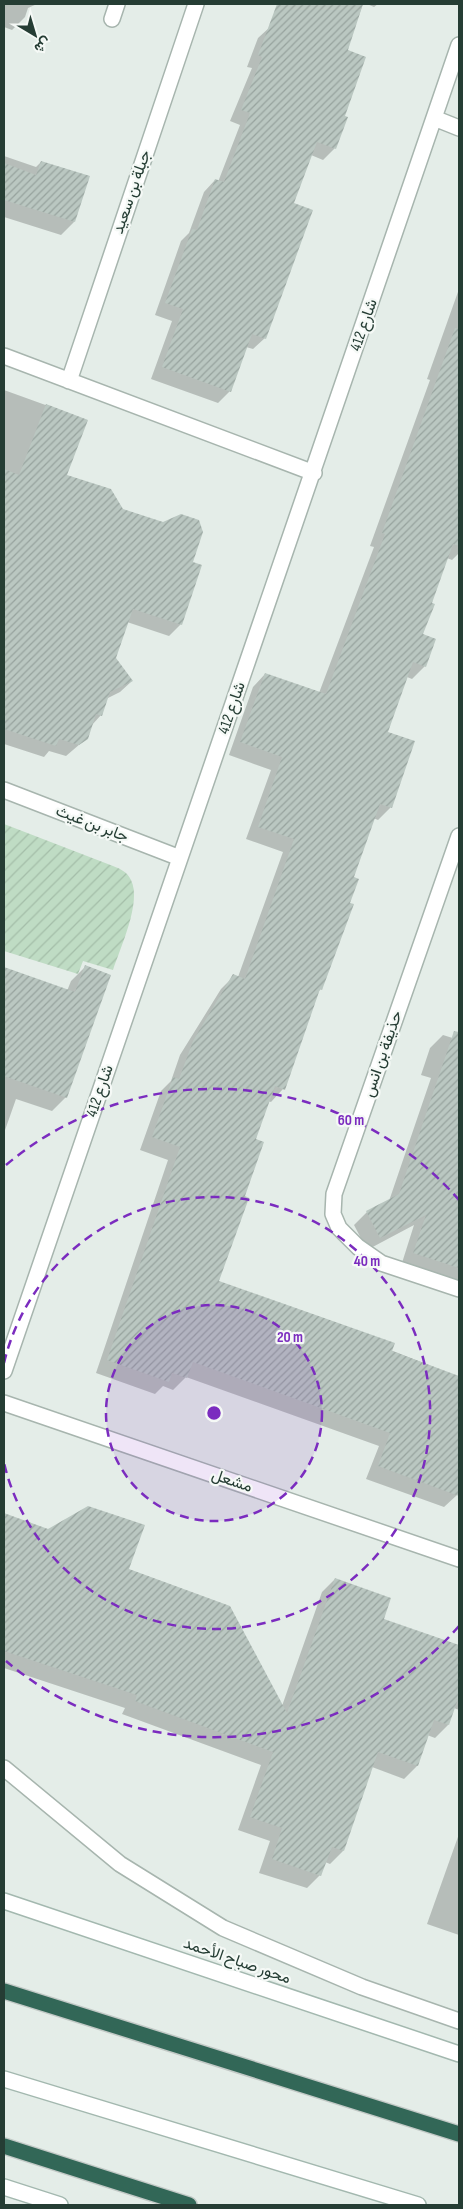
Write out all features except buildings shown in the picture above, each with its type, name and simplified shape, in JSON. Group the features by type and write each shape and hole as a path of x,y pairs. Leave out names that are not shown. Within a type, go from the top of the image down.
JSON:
{"highway":[{"path":"4,1990 459,2134"},
{"path":"4,2146 189,2205"}],"street":[{"path":"112,19 117,4"},
{"name":"جبلة بن سعيد","path":"69,381 196,4"},
{"name":"شارع 412","path":"4,1371 314,473 459,45"},
{"path":"434,118 459,128"},
{"path":"4,356 314,473"},
{"name":"جابر بن غيث","path":"4,790 180,858"},
{"name":"حذيفة بن انس","path":"458,846 334,1194 333,1214 339,1228 358,1248 381,1263 459,1289"},
{"name":"مشعل","path":"4,1402 459,1559"},
{"path":"4,1768 120,1864 222,1928 362,1987 459,2021"},
{"name":"محور صباح الأحمد","path":"4,1901 459,2054"},
{"path":"4,2079 418,2205"},
{"path":"4,2187 60,2205"}],"green space":[{"path":"4,824 116,867 129,877 134,889 132,912 113,970 83,961 78,974 4,951"}]}
